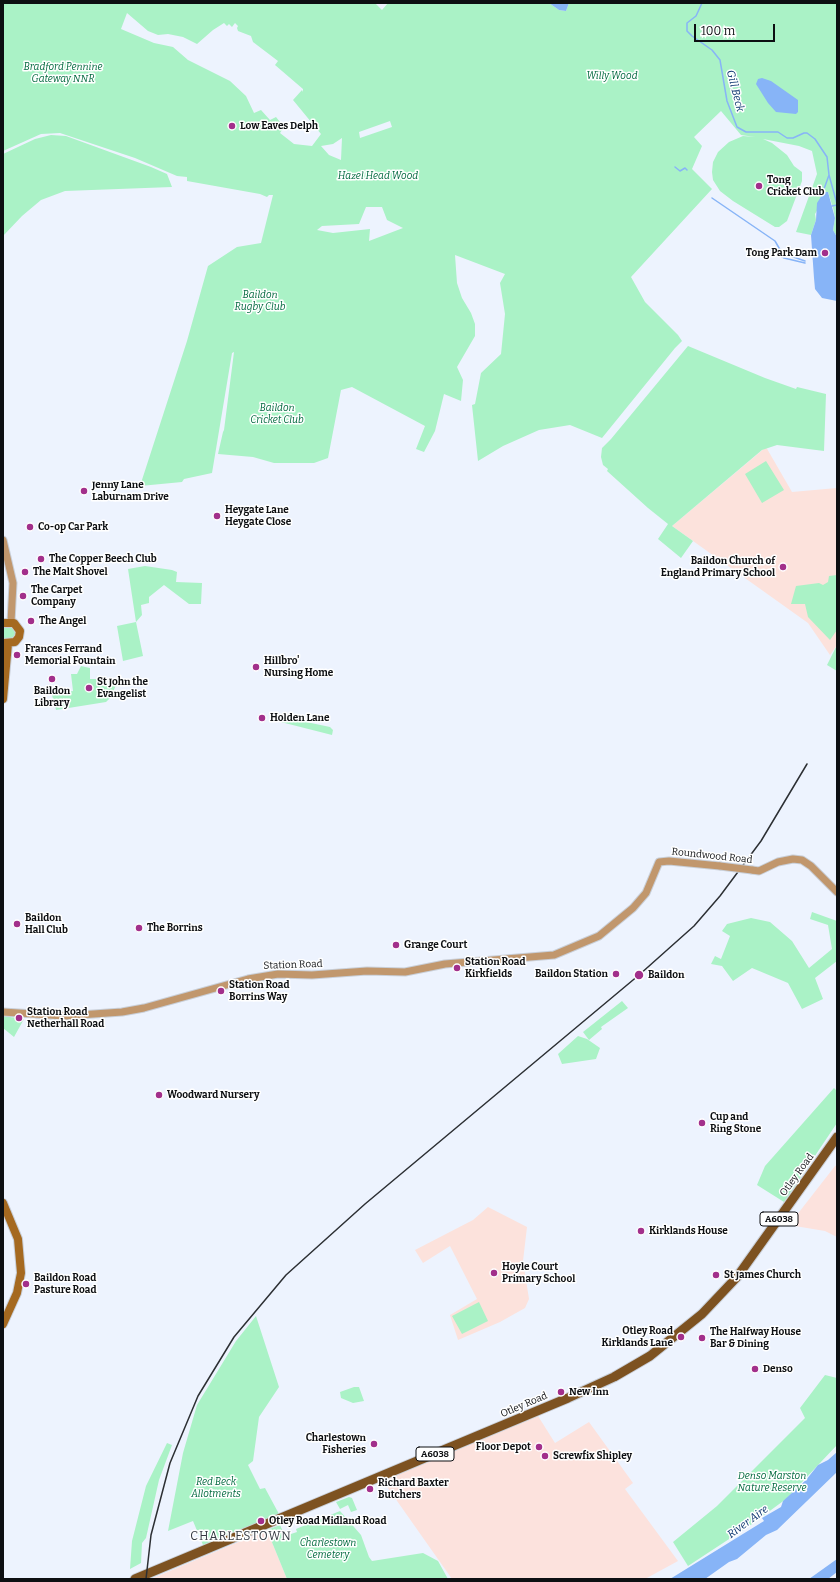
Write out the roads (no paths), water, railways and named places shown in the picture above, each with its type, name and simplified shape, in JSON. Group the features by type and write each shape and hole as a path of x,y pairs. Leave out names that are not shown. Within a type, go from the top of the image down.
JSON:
{"main road":[{"path":"3,699 6,644 14,642 20,634 18,628 7,622"},
{"name":"Otley Road","path":"135,1579 568,1398 614,1377 650,1356 698,1318 737,1277 837,1137"},
{"path":"3,1203 18,1239 21,1273 17,1293 3,1324"}],"street":[{"path":"3,540 13,583 7,622"},
{"name":"Roundwood Road","path":"585,943 610,929 638,903 646,893 659,862 669,861 759,871 778,862 792,859 802,860 811,866 837,892"},
{"name":"Station Road","path":"3,1012 65,1016 122,1012 144,1008 261,976 278,974 312,975 367,971 405,972 445,964 554,955 585,943"}],"water":[{"path":"549,3 569,3 566,11 559,10"},
{"path":"762,78 771,81 798,100 798,112 796,114 776,112 768,103 756,84 758,79"},
{"name":"Tong Park Dam","path":"824,192 828,192 835,218 833,230 837,237 837,301 822,298 815,289 811,235 816,220 817,203"},
{"name":"River Aire","path":"837,1452 837,1472 777,1530 766,1535 737,1559 729,1562 705,1579 670,1579 764,1521 762,1518 781,1507 783,1501 806,1480 818,1465 828,1460"},
{"path":"837,1559 837,1572 828,1579 809,1579"}],"waterway":[{"name":"Gill Beck","path":"702,3 696,16 687,23 687,31 712,50 720,60 727,101 737,127 746,132 778,132 787,138 793,138 807,133 815,139 827,157 829,175 824,189"},
{"path":"675,167 680,171 685,168 687,170"},
{"name":"Gill Beck","path":"829,175 837,204"},
{"path":"712,198 775,241 782,253 805,261"},
{"name":"Gill Beck","path":"832,206 837,205"},
{"path":"771,250 784,258 805,263"}],"railway":[{"path":"146,1579 151,1535 170,1463 198,1396 234,1337 286,1275 365,1204 639,975 694,926 720,896 761,841 807,764"}],"place":[{"name":"Low Eaves Delph","path":"232,126"},
{"name":"Tong Cricket Club","path":"759,186"},
{"name":"Tong Park Dam","path":"825,253"},
{"name":"Jenny Lane Laburnam Drive","path":"84,491"},
{"name":"Heygate Lane Heygate Close","path":"217,516"},
{"name":"Co-op Car Park","path":"30,527"},
{"name":"The Copper Beech Club","path":"41,559"},
{"name":"Baildon Church of England Primary School","path":"783,567"},
{"name":"The Malt Shovel","path":"25,572"},
{"name":"The Carpet Company","path":"23,596"},
{"name":"The Angel","path":"31,621"},
{"name":"Frances Ferrand Memorial Fountain","path":"17,655"},
{"name":"Hillbro' Nursing Home","path":"256,667"},
{"name":"Baildon Library","path":"52,679"},
{"name":"St John the Evangelist","path":"89,688"},
{"name":"Holden Lane","path":"262,718"},
{"name":"Baildon Hall Club","path":"17,924"},
{"name":"The Borrins","path":"139,928"},
{"name":"Grange Court","path":"396,945"},
{"name":"Station Road Kirkfields","path":"457,968"},
{"name":"Baildon Station","path":"616,974"},
{"name":"Baildon","path":"639,975"},
{"name":"Station Road Borrins Way","path":"221,991"},
{"name":"Station Road Netherhall Road","path":"19,1018"},
{"name":"Woodward Nursery","path":"159,1095"},
{"name":"Cup and Ring Stone","path":"702,1123"},
{"name":"Kirklands House","path":"641,1231"},
{"name":"Hoyle Court Primary School","path":"494,1273"},
{"name":"St James Church","path":"716,1275"},
{"name":"Baildon Road Pasture Road","path":"26,1284"},
{"name":"Otley Road Kirklands Lane","path":"681,1337"},
{"name":"The Halfway House Bar & Dining","path":"702,1338"},
{"name":"Denso","path":"755,1369"},
{"name":"New Inn","path":"561,1392"},
{"name":"Charlestown Fisheries","path":"374,1444"},
{"name":"Floor Depot","path":"539,1447"},
{"name":"Screwfix Shipley","path":"545,1456"},
{"name":"Richard Baxter Butchers","path":"370,1489"},
{"name":"Otley Road Midland Road","path":"261,1521"}],"district":[{"name":"CHARLESTOWN","path":"241,1537"}],"park label":[{"name":"Bradford Pennine Gateway NNR","path":"63,72"},
{"name":"Willy Wood","path":"612,76"},
{"name":"Hazel Head Wood","path":"378,176"},
{"name":"Baildon Rugby Club","path":"260,300"},
{"name":"Baildon Cricket Club","path":"277,414"},
{"name":"Denso Marston Nature Reserve","path":"772,1482"},
{"name":"Red Beck Allotments","path":"216,1488"},
{"name":"Charlestown Cemetery","path":"328,1548"}]}
